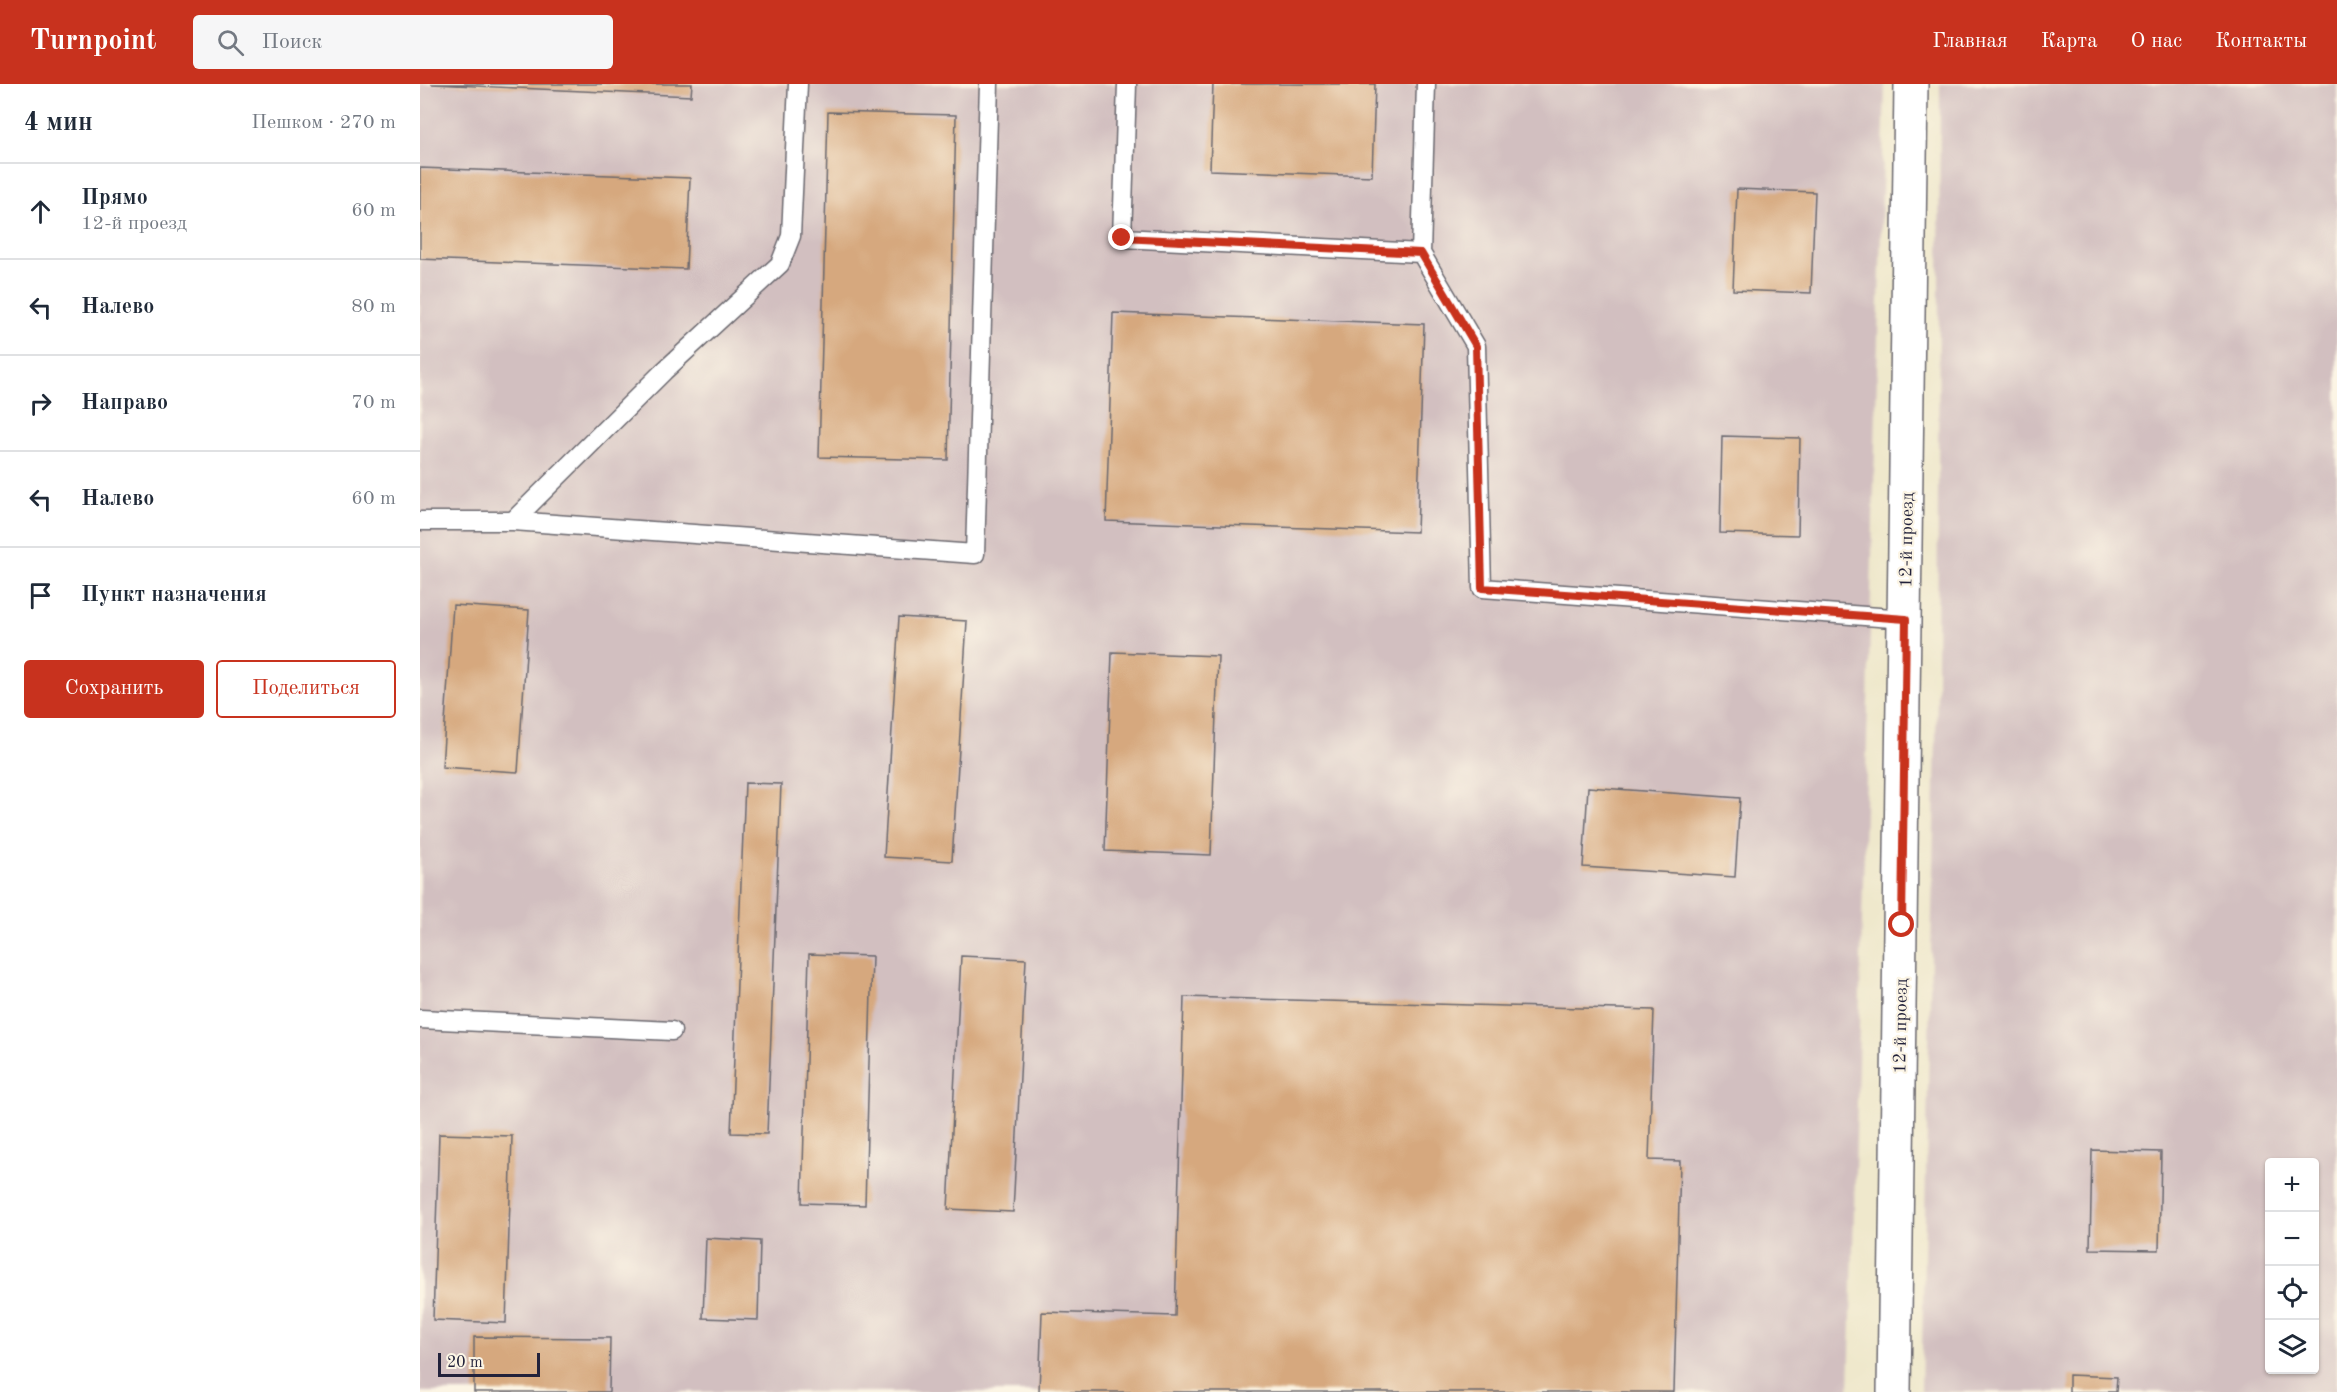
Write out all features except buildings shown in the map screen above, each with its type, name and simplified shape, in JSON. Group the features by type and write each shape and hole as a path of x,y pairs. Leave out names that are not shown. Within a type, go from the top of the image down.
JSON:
{"street":[{"name":"12-й проезд","path":"1894,1392 1906,619 1911,84"}],"lane":[{"path":"513,521 664,371 780,264 791,236 798,84"},
{"path":"420,521 513,521 975,554 989,84"},
{"path":"1127,84 1122,238 1421,253"},
{"path":"1426,84 1421,253 1476,346 1482,588 1906,619"},
{"path":"420,1019 672,1031"}],"shaded area":[{"path":"420,84 1885,84 1849,1392 420,1392"},
{"path":"1940,84 2337,84 2337,1392 1921,1392 1937,694"}],"route":[{"path":"1122,238 1421,253 1476,346 1482,588 1906,619 1902,925"}]}
